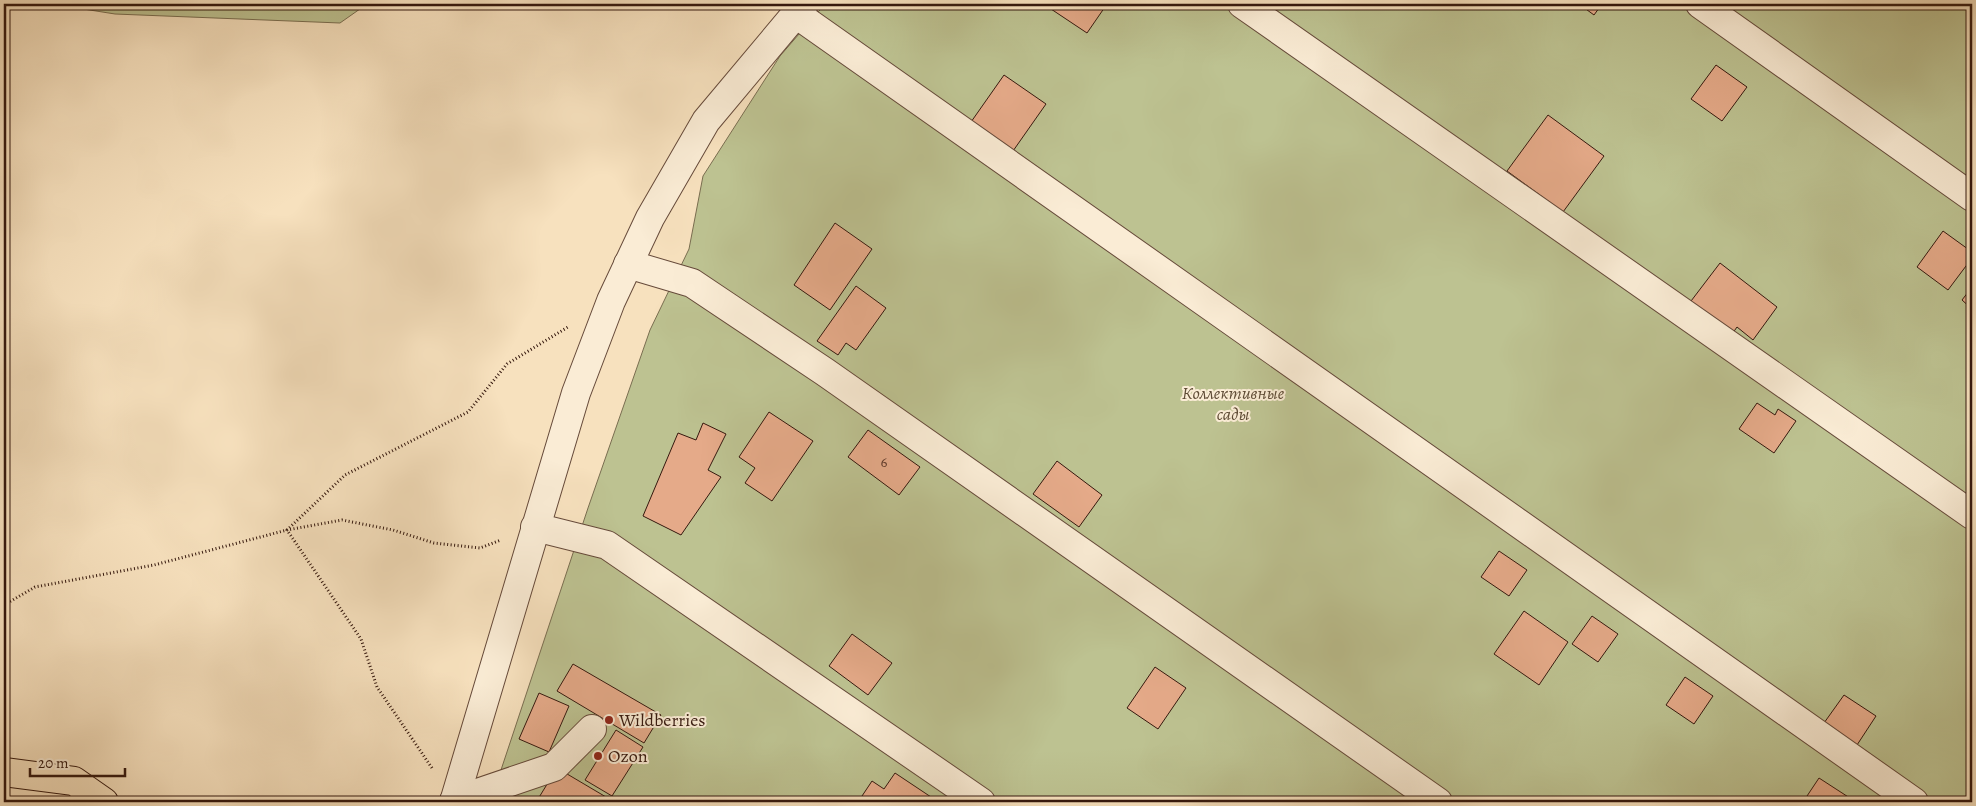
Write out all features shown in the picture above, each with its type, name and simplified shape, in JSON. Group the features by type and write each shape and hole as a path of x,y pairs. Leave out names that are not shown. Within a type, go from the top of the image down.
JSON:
{"main road":[{"path":"4,772 74,782 104,802"}],"street":[{"path":"1242,4 1972,515"},
{"path":"1700,4 1972,197"},
{"path":"455,802 534,527 576,393 611,301 650,218 706,121 800,9 1914,802"},
{"path":"628,264 692,283 700,288 825,372 1438,802"},
{"path":"534,527 607,545 981,802"},
{"path":"455,802 554,767 592,729"}],"path":[{"path":"287,530 345,475 468,412 507,364 571,325"},
{"path":"4,604 35,587 154,565 287,530 342,520 393,530 434,542 480,548 534,527"},
{"path":"287,530 361,639 378,687 455,802"}],"green space":[{"path":"52,4 367,4 340,23 115,14"},
{"name":"Коллективные сады","path":"825,4 1972,4 1972,802 493,802 498,779 588,508 650,330 689,249 703,176 780,56"}],"building":[{"path":"1055,4 1107,4 1087,33 1051,9"},
{"path":"1579,4 1602,4 1594,15"},
{"path":"1716,65 1747,87 1722,121 1691,99"},
{"path":"1004,75 1046,104 1013,151 971,122"},
{"path":"1548,115 1604,156 1563,212 1507,171"},
{"path":"835,223 872,249 830,310 794,285"},
{"path":"1943,231 1972,252 1972,258 1948,290 1917,267"},
{"path":"1720,263 1777,307 1753,340 1737,327 1730,337 1688,305"},
{"path":"856,286 886,308 856,350 846,343 838,355 817,341"},
{"path":"1972,287 1972,309 1962,300"},
{"path":"1757,403 1775,415 1778,409 1796,421 1774,453 1739,429"},
{"path":"769,412 813,441 772,501 745,483 755,468 739,457"},
{"path":"703,423 726,434 708,470 721,477 681,535 643,516 678,433 696,440"},
{"path":"868,430 920,467 899,495 848,457"},
{"path":"1057,461 1102,495 1079,527 1033,494"},
{"path":"1499,551 1527,570 1509,596 1481,577"},
{"path":"1524,611 1568,642 1539,685 1494,654"},
{"path":"1592,616 1618,634 1598,662 1572,644"},
{"path":"852,634 892,663 868,695 829,666"},
{"path":"573,664 661,715 644,743 557,691"},
{"path":"1155,667 1186,688 1158,729 1127,708"},
{"path":"1685,677 1713,696 1694,724 1666,705"},
{"path":"539,693 569,706 549,752 519,739"},
{"path":"1844,695 1876,716 1857,745 1824,723"},
{"path":"616,730 643,747 612,796 585,780"},
{"path":"557,768 606,797 603,802 544,802 538,799"},
{"path":"895,773 931,797 927,802 858,802 872,781 884,789"},
{"path":"1819,778 1856,802 1803,802"}],"place":[{"name":"Wildberries","path":"609,720"},
{"name":"Ozon","path":"598,756"}]}
